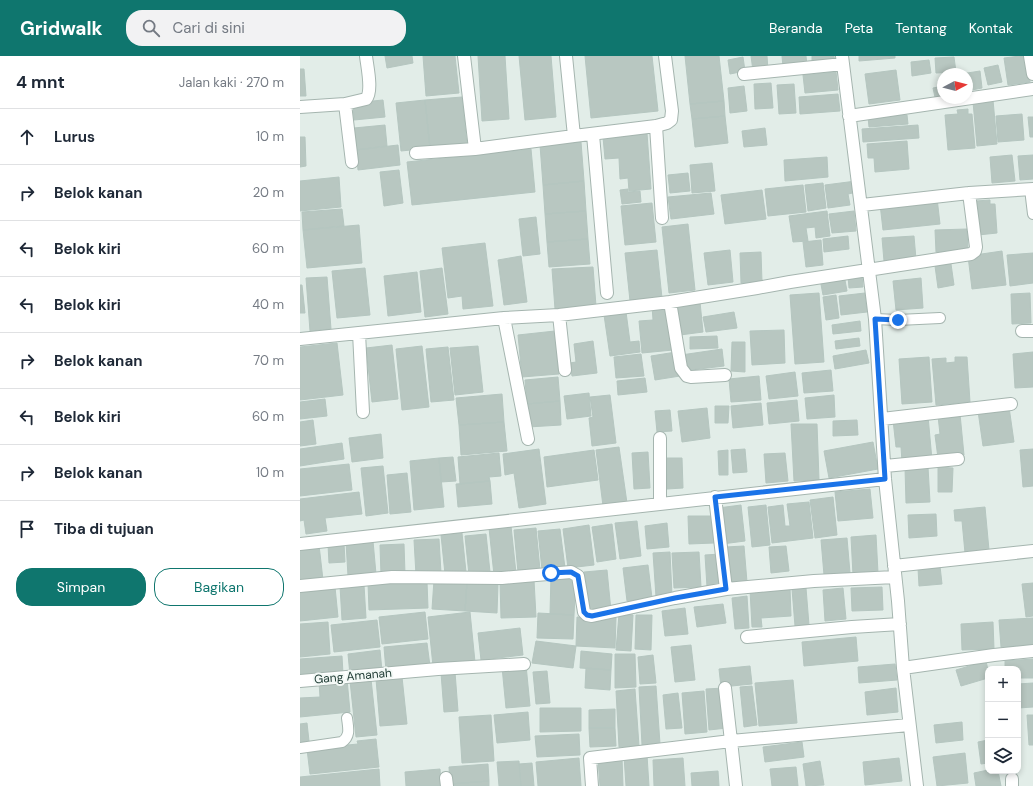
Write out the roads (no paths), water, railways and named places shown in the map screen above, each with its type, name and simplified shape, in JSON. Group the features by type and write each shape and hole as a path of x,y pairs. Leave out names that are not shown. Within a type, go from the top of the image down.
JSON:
{"street":[{"path":"300,107 345,104 362,101 368,97 369,90 366,56"},
{"path":"464,56 475,149"},
{"path":"566,56 574,136"},
{"path":"416,153 475,149 574,136 593,135 656,126 667,123 672,117 665,56"},
{"path":"1030,56 1033,74"},
{"path":"744,74 843,65 862,205 868,269 875,319 885,479 898,601 903,668 917,786"},
{"path":"850,116 1033,89"},
{"path":"345,104 352,162"},
{"path":"656,126 662,218"},
{"path":"593,135 607,293"},
{"path":"862,205 969,193 1032,189"},
{"path":"300,338 504,318 559,315 670,302 868,269 971,254 975,251 976,247 969,193"},
{"path":"670,302 681,368 687,376 725,375"},
{"path":"559,315 565,370"},
{"path":"504,318 528,439"},
{"path":"359,333 363,412"},
{"path":"882,419 1011,404"},
{"path":"660,438 660,503"},
{"path":"885,466 958,459"},
{"path":"300,544 885,479"},
{"path":"715,497 726,589"},
{"path":"300,586 392,577 502,578 571,572 578,576 584,612 587,615 592,616 675,598 726,589 895,572 1033,551"},
{"path":"747,637 852,627 899,620"},
{"path":"903,668 1033,651"},
{"name":"Gang Amanah","path":"300,681 406,671 524,664"},
{"path":"725,688 736,786"},
{"path":"592,786 590,758 731,741 909,725"}],"lane":[{"path":"1032,189 1033,214"},
{"path":"875,319 898,320 940,318"},
{"path":"300,748 342,742 346,739 348,733 347,718"}]}
